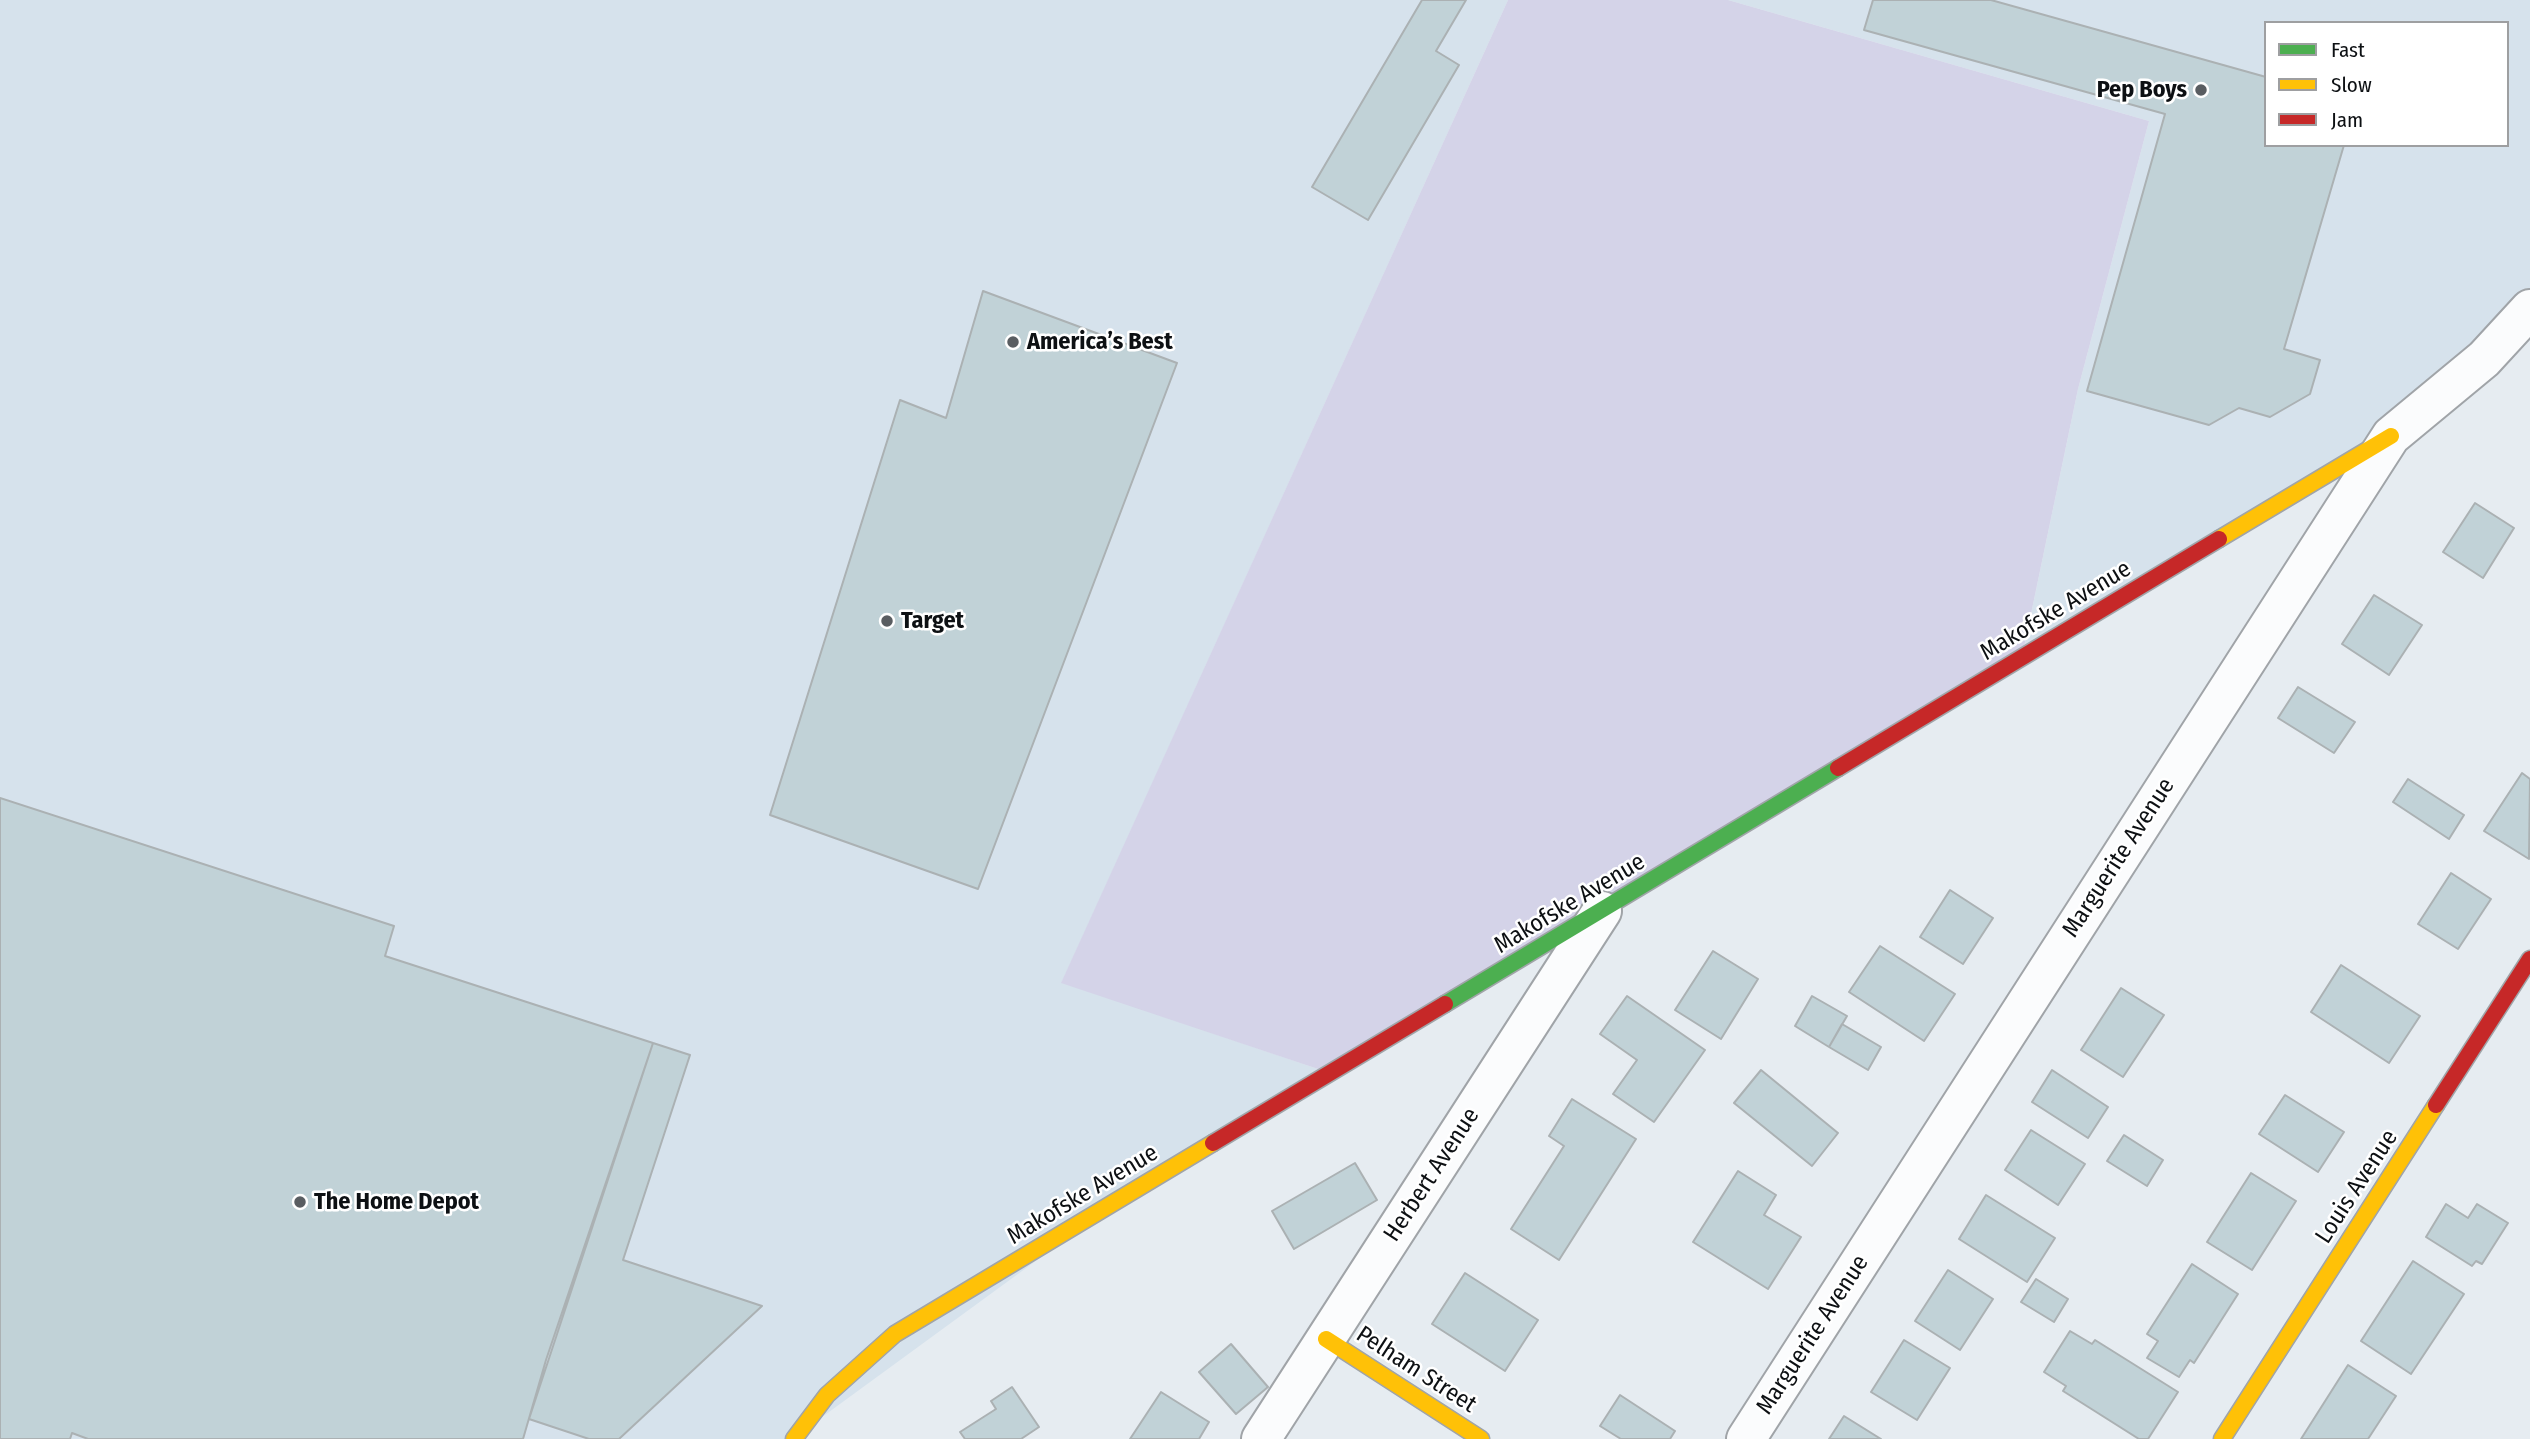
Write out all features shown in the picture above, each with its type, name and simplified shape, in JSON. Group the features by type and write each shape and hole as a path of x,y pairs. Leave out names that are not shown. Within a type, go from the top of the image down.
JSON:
{"street":[{"name":"Marguerite Avenue","path":"1746,1439 2391,436 2484,359 2530,309"},
{"name":"Makofske Avenue","path":"794,1438 827,1395 895,1334 2391,436"},
{"name":"Herbert Avenue","path":"1261,1439 1602,911"},
{"name":"Louis Avenue","path":"2222,1439 2530,959"},
{"name":"Pelham Street","path":"1326,1339 1481,1439"}],"shaded area":[{"path":"0,0 1508,0 1062,982 1330,1073 1122,1198 792,1439 0,1439"},
{"path":"1508,0 1728,0 2149,121 2078,389 2022,657 1330,1073 1061,983"},
{"path":"1728,0 2530,0 2530,298 2391,436 2022,657 2078,389 2149,121"}],"building":[{"path":"1422,0 1466,0 1436,51 1459,65 1368,220 1312,187"},
{"path":"1873,0 1991,0 2264,76 2264,147 2343,147 2284,349 2320,360 2310,394 2270,417 2239,408 2209,425 2087,391 2165,114 1864,30"},
{"path":"983,291 1177,363 978,889 770,815 900,400 946,418"},
{"path":"2475,503 2514,528 2483,578 2443,552"},
{"path":"2374,595 2422,625 2389,675 2342,644"},
{"path":"2298,687 2355,722 2334,753 2278,718"},
{"path":"2522,773 2530,779 2529,859 2484,831"},
{"path":"2408,779 2464,815 2449,839 2393,802"},
{"name":"The Home Depot","path":"0,798 394,926 385,956 653,1043 546,1360 523,1439 88,1439 72,1433 70,1439 0,1439"},
{"path":"2451,873 2491,899 2458,949 2418,924"},
{"path":"1950,890 1993,918 1963,964 1920,937"},
{"path":"1880,946 1955,994 1924,1041 1849,992"},
{"path":"1713,951 1758,979 1721,1039 1675,1010"},
{"path":"2341,965 2420,1016 2389,1063 2311,1012"},
{"path":"2121,988 2164,1015 2123,1077 2081,1050"},
{"path":"1627,996 1705,1050 1654,1122 1613,1094 1637,1060 1600,1034"},
{"path":"1812,996 1847,1016 1829,1047 1795,1026"},
{"path":"1842,1024 1881,1047 1868,1070 1829,1047"},
{"path":"653,1043 690,1055 623,1260 762,1306 619,1439 589,1439 529,1419"},
{"path":"1761,1070 1838,1133 1812,1166 1734,1103"},
{"path":"2052,1070 2108,1107 2088,1138 2032,1102"},
{"path":"2285,1095 2344,1132 2318,1172 2259,1134"},
{"path":"1572,1099 1636,1139 1559,1260 1511,1229 1564,1146 1549,1136"},
{"path":"2031,1130 2085,1164 2058,1205 2005,1170"},
{"path":"2124,1135 2163,1160 2147,1186 2107,1161"},
{"path":"1355,1163 1377,1200 1294,1249 1272,1211"},
{"path":"1738,1171 1776,1195 1764,1215 1801,1237 1768,1289 1693,1242"},
{"path":"2251,1173 2296,1201 2252,1270 2207,1242"},
{"path":"1986,1195 2055,1238 2027,1282 1959,1239"},
{"path":"2446,1204 2468,1218 2477,1204 2508,1223 2482,1264 2476,1261 2472,1266 2426,1237"},
{"path":"2413,1261 2464,1294 2411,1374 2361,1341"},
{"path":"2192,1264 2238,1294 2194,1363 2190,1360 2179,1377 2147,1358 2158,1341 2147,1334"},
{"path":"1948,1270 1993,1299 1960,1350 1915,1321"},
{"path":"1465,1273 1538,1320 1505,1371 1432,1324"},
{"path":"2036,1279 2068,1299 2054,1322 2021,1302"},
{"path":"2070,1331 2092,1344 2095,1340 2178,1392 2148,1439 2139,1439 2063,1391 2066,1386 2044,1372"},
{"path":"1904,1340 1950,1368 1917,1420 1871,1392"},
{"path":"1231,1344 1268,1387 1236,1414 1199,1372"},
{"path":"2348,1365 2396,1396 2368,1439 2301,1439"},
{"path":"1012,1387 1039,1427 1021,1439 965,1439 960,1432 996,1409 991,1401"},
{"path":"1161,1392 1209,1422 1199,1439 1130,1439"},
{"path":"1620,1395 1675,1431 1670,1439 1621,1439 1600,1426"},
{"path":"1844,1416 1881,1439 1829,1439"}],"traffic: fast":[{"path":"1445,1004 1838,768"}],"traffic: slow":[{"path":"2219,539 2391,436"},
{"path":"2222,1439 2436,1105"},
{"path":"794,1439 827,1395 895,1334 1213,1143"},
{"path":"1326,1339 1481,1439"}],"traffic: jam":[{"path":"1838,768 2219,539"},
{"path":"2436,1105 2530,959"},
{"path":"1213,1143 1445,1004"}],"place":[{"name":"Pep Boys","path":"2201,90"},
{"name":"America’s Best","path":"1013,342"},
{"name":"Target","path":"887,621"},
{"name":"The Home Depot","path":"300,1202"}]}
